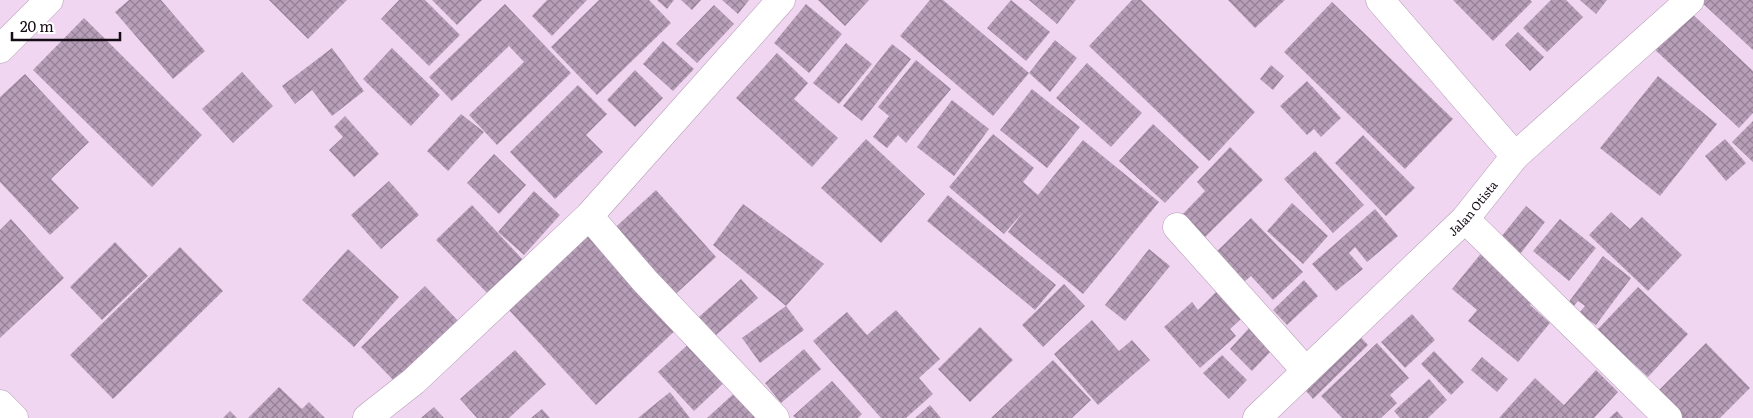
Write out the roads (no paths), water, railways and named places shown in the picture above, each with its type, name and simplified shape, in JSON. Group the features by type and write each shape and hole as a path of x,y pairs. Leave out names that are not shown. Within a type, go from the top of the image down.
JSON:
{"street":[{"path":"0,49 49,0"},
{"path":"367,418 414,380 589,216 781,0"},
{"path":"1380,0 1515,156"},
{"name":"Jalan Otista","path":"1257,418 1465,220 1515,156 1690,0"},
{"path":"589,216 645,281 775,418"},
{"path":"1465,220 1668,418"},
{"path":"1177,227 1306,371"},
{"path":"0,404 14,418"}]}
